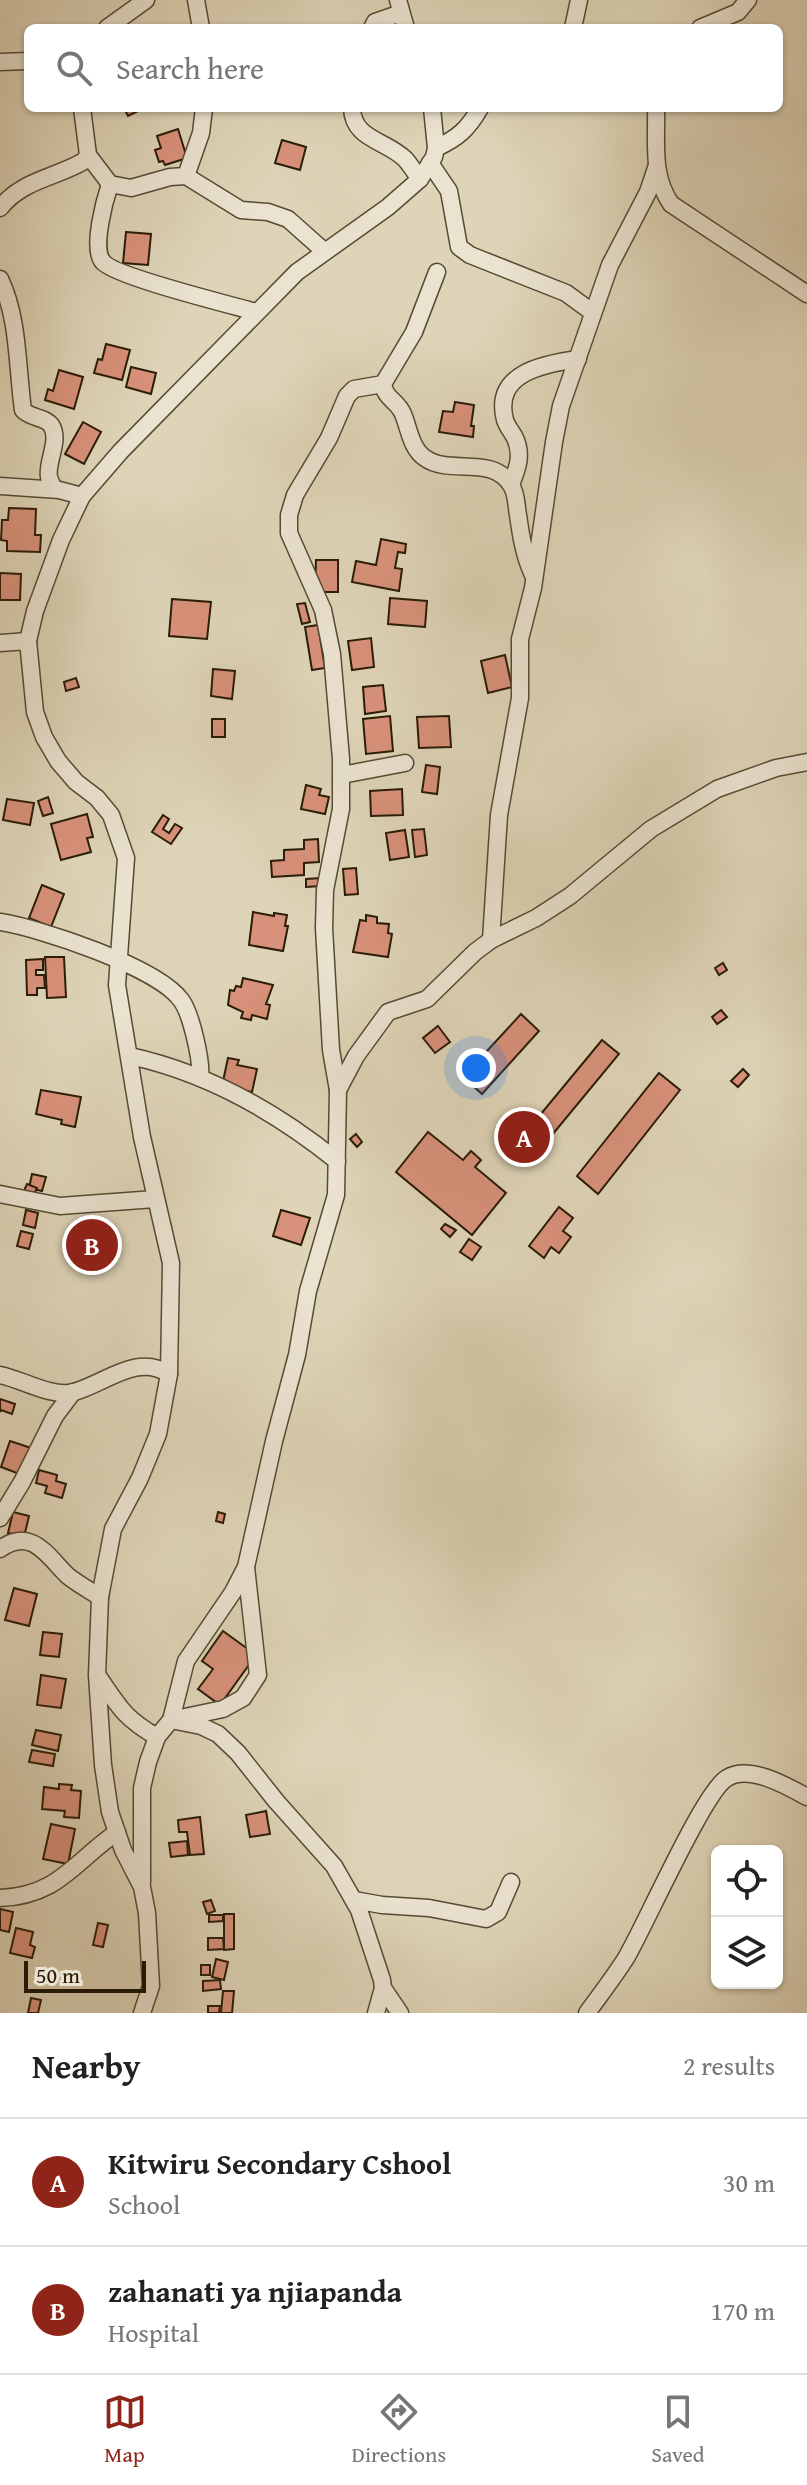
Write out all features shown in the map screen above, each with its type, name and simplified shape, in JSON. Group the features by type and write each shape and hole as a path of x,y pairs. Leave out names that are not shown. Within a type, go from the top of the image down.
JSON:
{"street":[{"path":"113,24 146,0"},
{"path":"196,0 200,24"},
{"path":"574,24 579,0"},
{"path":"710,24 738,12 748,0"},
{"path":"374,24 401,14"},
{"path":"0,62 24,61"},
{"path":"83,112 88,155 110,184 131,188 170,177 186,176 241,210 268,212 288,219 324,251"},
{"path":"186,176 201,133 204,112"},
{"path":"353,112 355,125 365,135 406,160 420,179"},
{"path":"432,112 433,155 449,191 459,247 481,260 566,293 592,312"},
{"path":"142,1887 110,1812 103,1765 97,1675 100,1597 113,1529 140,1478 158,1434 169,1374 171,1263 155,1199 117,985 126,858 111,815 97,798 76,782 58,761 44,737 35,712 28,641 35,611 57,551 82,496 121,451 297,272 388,207 420,179 433,155 465,132 478,112"},
{"path":"656,112 656,168 671,204 807,294"},
{"path":"0,208 9,196 25,185 76,165 88,155"},
{"path":"491,940 499,815 520,698 520,639 534,577 561,406 610,265 648,192 656,168"},
{"path":"110,184 100,231 100,257 103,263 138,278 256,312"},
{"path":"437,272 414,332 383,384 386,397 400,409 417,449 426,459 486,468 511,484 526,560 534,577"},
{"path":"0,279 12,320 23,410 30,417 47,421 53,428 49,476 54,489"},
{"path":"511,484 518,466 519,449 506,423 503,406 507,389 514,379 528,372 556,362 578,359"},
{"path":"142,2013 151,1986 151,1964 142,1887 142,1788 157,1737 171,1720 186,1661 233,1592 246,1567 297,1355 308,1291 336,1195 338,1090 331,1050 324,928 325,890 341,809 342,775 335,686 323,610 289,533 289,515 295,495 329,438 347,396 354,389 383,384"},
{"path":"0,486 54,489 82,496"},
{"path":"0,643 28,641"},
{"path":"338,1090 356,1056 388,1012 427,999 491,940 536,918 570,896 651,829 717,789 776,768 807,762"},
{"path":"342,775 405,763"},
{"path":"0,922 118,958 170,989 183,1001 197,1052 200,1077"},
{"path":"130,1056 177,1067 245,1096 337,1161"},
{"path":"0,1194 60,1206 155,1199"},
{"path":"0,1375 61,1393 73,1392 111,1375 148,1365 169,1374"},
{"path":"0,1518 55,1416 73,1392"},
{"path":"0,1549 12,1543 35,1544 44,1549 75,1582 100,1597"},
{"path":"171,1720 223,1709 243,1698 258,1675 246,1567"},
{"path":"97,1675 122,1712 134,1724 157,1737"},
{"path":"171,1720 201,1726 218,1734 238,1753 334,1866 354,1900 383,1988 400,2013"},
{"path":"587,2013 625,1958 704,1807 725,1779 739,1773 758,1776 807,1797"},
{"path":"0,1898 25,1896 45,1888 69,1874 95,1847 117,1832"},
{"path":"354,1900 429,1908 486,1919 498,1912 511,1882"},
{"path":"376,2013 383,1988"}],"building":[{"path":"178,129 187,158 165,165 163,161 159,162 155,150 161,148 157,136"},
{"path":"282,140 306,147 300,170 275,163"},
{"path":"126,232 151,234 148,265 123,263"},
{"path":"106,344 130,350 122,380 94,373 98,359 102,360"},
{"path":"131,367 156,373 151,394 126,387"},
{"path":"59,370 83,377 74,409 45,400 48,389 53,391"},
{"path":"455,402 474,405 473,437 439,432 443,411 453,412"},
{"path":"83,422 101,432 84,464 65,454"},
{"path":"9,508 36,509 35,535 41,535 40,552 7,551 7,541 1,540 2,520 8,520"},
{"path":"381,539 406,544 405,553 398,552 395,568 402,569 399,591 352,582 356,561 376,565"},
{"path":"316,560 338,560 338,592 315,592"},
{"path":"0,573 21,574 20,600 0,600"},
{"path":"390,598 427,601 425,627 388,624"},
{"path":"172,599 211,602 207,639 169,636"},
{"path":"305,603 310,622 302,624 297,604"},
{"path":"318,625 325,668 312,670 305,627"},
{"path":"371,638 374,667 352,670 348,641"},
{"path":"505,655 512,687 488,693 481,661"},
{"path":"213,669 235,671 232,699 211,696"},
{"path":"76,678 79,687 66,691 64,682"},
{"path":"383,685 386,711 365,714 363,687"},
{"path":"390,716 393,751 366,754 363,719"},
{"path":"449,716 451,747 419,748 417,717"},
{"path":"212,719 225,719 225,737 212,737"},
{"path":"426,765 440,767 437,794 422,792"},
{"path":"306,785 321,789 319,795 329,797 325,814 301,809"},
{"path":"402,789 403,815 371,816 370,791"},
{"path":"48,797 53,813 43,816 38,801"},
{"path":"7,799 34,803 30,825 3,820"},
{"path":"87,814 93,837 87,838 91,852 61,860 51,824"},
{"path":"163,815 169,819 163,829 169,833 175,824 182,828 171,844 152,832"},
{"path":"424,829 427,855 415,857 412,830"},
{"path":"405,830 409,857 390,860 386,833"},
{"path":"318,839 319,862 304,863 304,875 272,877 271,861 284,860 284,850 304,849 304,840"},
{"path":"356,868 358,894 345,895 343,869"},
{"path":"321,878 321,886 306,887 306,879"},
{"path":"42,885 64,894 51,927 29,918"},
{"path":"253,912 287,915 283,951 249,945"},
{"path":"366,915 377,917 377,923 389,924 388,933 392,934 388,957 353,952 360,920 366,921"},
{"path":"45,957 64,957 66,997 47,998"},
{"path":"43,959 43,970 36,970 36,975 44,975 45,988 37,988 37,995 27,995 26,960"},
{"path":"723,963 727,970 719,975 715,968"},
{"path":"243,978 273,985 266,1004 270,1005 267,1019 252,1015 251,1020 241,1018 243,1012 228,1005 230,990 241,987"},
{"path":"721,1010 727,1017 717,1024 712,1017"},
{"path":"521,1014 539,1031 482,1094 463,1077"},
{"path":"438,1026 450,1042 435,1053 423,1038"},
{"path":"602,1040 619,1054 533,1158 516,1144"},
{"path":"228,1058 239,1060 237,1065 257,1069 252,1092 222,1086"},
{"path":"743,1069 749,1075 738,1087 731,1081"},
{"path":"659,1073 680,1090 598,1194 577,1176"},
{"path":"41,1090 81,1097 75,1127 61,1124 62,1120 36,1114"},
{"path":"428,1132 463,1160 471,1151 481,1160 475,1167 506,1193 472,1235 396,1172"},
{"path":"356,1134 362,1142 357,1147 350,1139"},
{"path":"32,1174 46,1177 42,1191 29,1188"},
{"path":"27,1184 37,1188 33,1197 23,1193"},
{"path":"559,1207 573,1218 563,1231 571,1237 559,1253 551,1247 544,1258 529,1246"},
{"path":"26,1210 38,1213 35,1228 23,1225"},
{"path":"281,1210 310,1218 301,1245 273,1236"},
{"path":"77,1220 85,1222 83,1226 116,1235 107,1265 68,1255"},
{"path":"445,1224 456,1230 450,1237 441,1229"},
{"path":"21,1231 33,1234 29,1249 17,1246"},
{"path":"469,1239 481,1247 472,1260 460,1252"},
{"path":"0,1399 15,1404 12,1414 0,1412"},
{"path":"10,1441 31,1448 22,1475 1,1467"},
{"path":"39,1470 57,1475 56,1481 66,1484 62,1498 45,1493 47,1486 36,1483"},
{"path":"13,1512 29,1516 24,1537 8,1533"},
{"path":"218,1512 225,1514 223,1523 216,1521"},
{"path":"14,1588 37,1594 29,1626 5,1620"},
{"path":"223,1631 256,1655 220,1705 198,1689 213,1669 202,1661"},
{"path":"43,1632 62,1634 59,1657 40,1655"},
{"path":"41,1675 66,1679 61,1708 37,1705"},
{"path":"36,1730 61,1735 58,1751 32,1745"},
{"path":"32,1750 55,1754 53,1766 29,1762"},
{"path":"59,1784 72,1785 71,1790 81,1791 79,1818 64,1817 65,1811 42,1809 44,1787 59,1789"},
{"path":"266,1811 270,1834 250,1837 246,1815"},
{"path":"200,1817 204,1854 190,1855 187,1832 179,1832 178,1820"},
{"path":"51,1824 75,1829 68,1864 43,1859"},
{"path":"187,1841 188,1855 171,1857 169,1843"},
{"path":"211,1900 215,1911 207,1914 203,1902"},
{"path":"0,1909 13,1912 9,1932 0,1930"},
{"path":"224,1914 234,1914 234,1949 224,1950"},
{"path":"209,1915 223,1915 223,1921 209,1922"},
{"path":"98,1923 108,1925 103,1947 93,1945"},
{"path":"16,1928 33,1932 30,1945 35,1947 32,1958 10,1953"},
{"path":"208,1938 223,1938 224,1949 208,1950"},
{"path":"216,1959 228,1962 224,1980 212,1977"},
{"path":"201,1965 210,1965 210,1975 201,1975"},
{"path":"220,1980 221,1989 203,1991 203,1981"},
{"path":"223,1991 234,1991 232,2013 221,2013"},
{"path":"31,1998 41,2000 38,2013 28,2013"},
{"path":"208,2006 220,2006 219,2013 208,2013"}],"place":[{"name":"Kitwiru Secondary Cshool","path":"524,1137"},
{"name":"zahanati ya njiapanda","path":"92,1245"}]}
